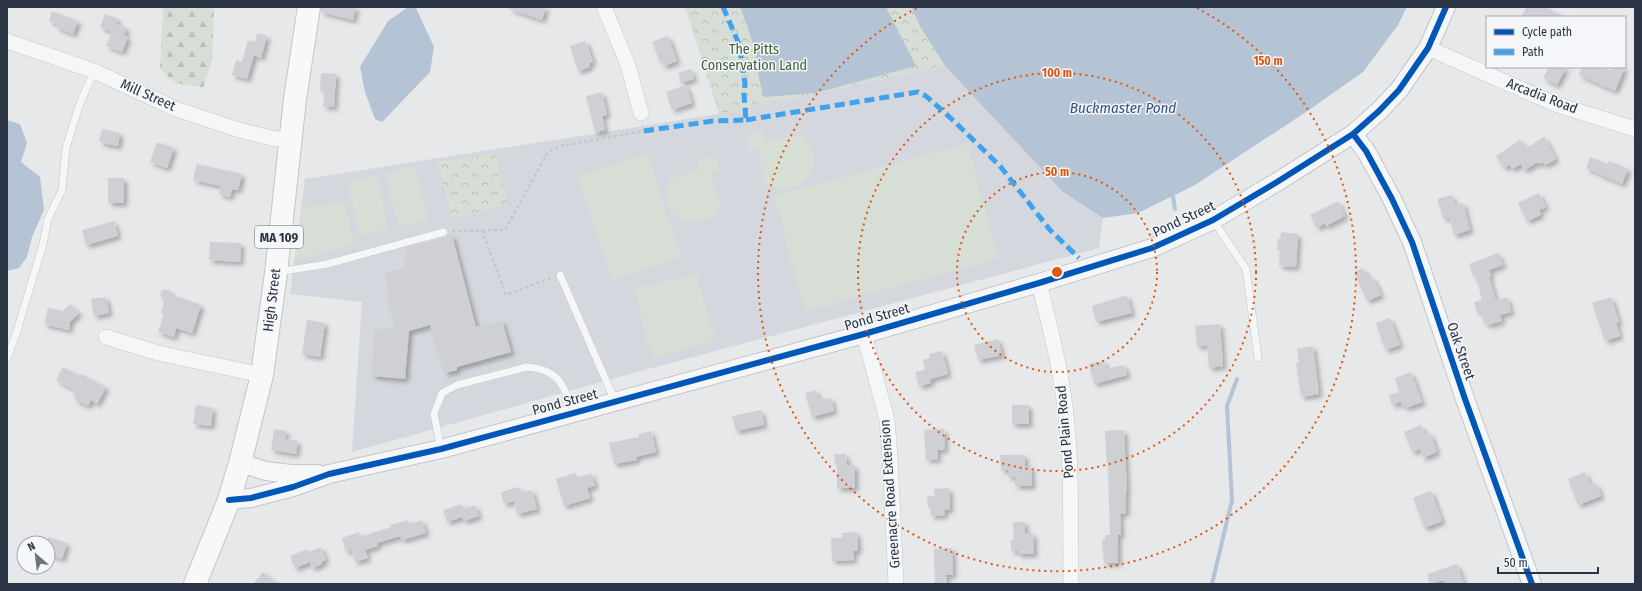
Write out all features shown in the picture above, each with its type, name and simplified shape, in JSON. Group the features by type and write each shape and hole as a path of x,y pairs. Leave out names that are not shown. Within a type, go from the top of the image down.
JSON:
{"main road":[{"name":"High Street","path":"195,584 230,500 262,375 309,7"}],"street":[{"path":"604,7 628,65 641,113"},
{"name":"Pond Street","path":"230,500 251,498 278,491 329,474 441,449 864,334 1039,283 1152,248 1213,220 1353,134 1380,111 1399,90 1428,48 1446,7"},
{"name":"Mill Street","path":"7,41 94,70 176,109 239,130 270,138 291,140"},
{"name":"Arcadia Road","path":"1428,48 1555,104 1635,129"},
{"name":"Oak Street","path":"1353,134 1366,151 1392,199 1412,242 1462,392 1532,584"},
{"name":"Pond Plain Road","path":"1039,283 1054,344 1063,393 1067,428 1070,482 1071,584"},
{"name":"Greenacre Road Extension","path":"864,334 887,420 896,584"},
{"path":"106,337 158,353 262,375"},
{"name":"Pond Street","path":"240,463 266,471 290,474 329,474"}],"lane":[{"path":"7,359 41,251 48,219 62,190 66,148 79,106 94,70"},
{"path":"1213,220 1246,269 1258,358"},
{"path":"276,273 327,264 444,232"},
{"path":"560,275 615,402"},
{"path":"441,449 434,414 442,393 457,385 527,367 539,368 553,373 564,387 573,413"}],"path":[{"path":"444,232 505,230 548,152 561,146 644,131"},
{"path":"482,230 506,295 560,275"}],"shaded area":[{"path":"945,66 1063,192 1103,218 1099,248 637,372 352,452 362,302 290,294 305,179 719,114"}],"green space":[{"path":"163,7 214,7 212,62 203,87 175,83 160,69"},
{"name":"The Pitts Conservation Land","path":"685,7 911,7 921,28 945,66 719,114"},
{"path":"763,129 765,141 802,135 810,146 813,158 812,169 806,178 798,185 788,189 776,188 763,182 759,149 748,151 746,141 756,130"},
{"path":"968,144 998,259 805,311 774,196"},
{"path":"647,153 681,257 612,280 577,176"},
{"path":"495,154 508,204 452,219 438,162"},
{"path":"710,156 718,160 720,168 711,175 721,206 712,216 701,221 690,222 680,219 672,213 667,204 666,192 669,179 700,169 698,159"},
{"path":"415,166 428,220 398,227 386,173"},
{"path":"377,175 389,229 359,236 348,181"},
{"path":"345,203 355,244 295,260 302,207"},
{"path":"696,273 715,341 652,358 634,290"}],"water":[{"path":"408,7 416,8 434,47 430,72 382,122 375,119 365,92 360,67 388,21"},
{"name":"The Pitts Conservation Land","path":"740,7 886,7 916,66 816,93 764,97 752,42"},
{"name":"Buckmaster Pond","path":"911,7 1407,7 1398,25 1363,72 1309,110 1195,185 1138,213 1103,218 1063,192 945,66 921,28"},
{"path":"7,120 20,124 27,143 21,162 40,177 44,210 32,237 27,257 19,268 7,271"}],"building":[{"path":"321,7 356,7 353,20 321,12"},
{"path":"509,7 546,7 542,20 509,9"},
{"path":"1526,7 1544,7 1564,16 1522,16"},
{"path":"52,11 78,21 73,34 56,27 57,24 49,21"},
{"path":"105,14 118,19 116,24 127,28 124,35 128,37 122,52 106,46 112,32 100,27"},
{"path":"257,33 267,36 261,58 254,55 247,79 232,75 236,60 242,62 248,40 255,42"},
{"path":"668,36 677,61 664,66 662,61 660,62 652,42"},
{"path":"586,41 593,62 589,63 590,67 578,71 570,46"},
{"path":"1548,68 1566,68 1557,85 1543,78"},
{"path":"1582,68 1605,68 1611,71 1612,68 1625,68 1615,91 1579,75"},
{"path":"691,69 694,79 681,83 678,73"},
{"path":"321,73 336,74 334,107 323,106 325,91 320,90"},
{"path":"686,85 692,103 672,110 666,92"},
{"path":"602,92 607,115 602,116 605,130 595,132 586,96"},
{"path":"102,129 120,133 118,146 101,143 102,141 99,141"},
{"path":"1544,137 1556,159 1545,165 1543,162 1539,164 1538,162 1524,170 1521,164 1512,169 1510,165 1504,168 1496,156 1520,140 1526,148"},
{"path":"157,142 174,148 167,168 150,162"},
{"path":"1590,157 1607,164 1609,161 1628,169 1622,184 1586,168"},
{"path":"197,164 242,174 238,190 232,189 230,197 219,194 221,186 193,180"},
{"path":"108,178 124,178 124,203 108,203"},
{"path":"1539,193 1546,207 1539,210 1541,215 1527,221 1518,203"},
{"path":"1452,195 1455,205 1463,203 1470,230 1454,235 1449,217 1444,219 1437,199"},
{"path":"1338,201 1345,216 1326,226 1325,223 1317,228 1310,215"},
{"path":"114,221 118,236 86,245 82,230"},
{"path":"1281,232 1298,234 1296,267 1279,266 1280,250 1277,250 1278,239 1280,239"},
{"path":"452,235 476,327 502,321 511,352 457,367 457,370 445,373 430,325 409,331 405,379 372,376 375,328 396,330 386,292 389,292 385,273 406,267 404,259 408,258 406,248"},
{"path":"210,242 241,243 240,262 209,260"},
{"path":"1498,253 1503,265 1489,270 1491,276 1489,277 1496,301 1507,297 1511,312 1500,315 1502,321 1488,325 1487,322 1484,323 1481,311 1477,312 1474,302 1482,300 1476,276 1474,277 1469,264"},
{"path":"1363,268 1368,279 1372,276 1381,295 1367,301 1354,272"},
{"path":"165,289 170,291 172,295 201,305 192,333 176,328 174,337 158,332 164,314 161,313 164,302 160,295 162,290"},
{"path":"1127,295 1132,313 1096,322 1092,306"},
{"path":"106,297 109,313 94,316 91,299"},
{"path":"1611,297 1619,322 1616,323 1620,336 1605,341 1592,303"},
{"path":"70,304 79,313 70,322 69,330 44,324 48,308 63,311"},
{"path":"1390,318 1400,345 1385,350 1376,323"},
{"path":"307,320 325,323 320,357 302,354"},
{"path":"1220,324 1223,366 1209,368 1207,346 1197,346 1195,326"},
{"path":"998,339 1002,355 978,360 974,345"},
{"path":"1313,346 1319,394 1301,397 1296,363 1299,363 1297,349"},
{"path":"942,351 948,374 930,379 931,383 919,386 915,372 925,370 923,360 930,358 929,354"},
{"path":"1104,361 1106,369 1124,365 1127,375 1094,384 1089,364"},
{"path":"63,367 80,376 81,374 106,387 97,404 91,400 88,406 74,399 76,394 72,392 73,389 56,380"},
{"path":"1411,372 1422,402 1406,408 1405,405 1402,406 1401,402 1392,405 1389,395 1399,392 1395,378"},
{"path":"816,390 818,397 822,397 823,400 831,398 834,411 812,417 805,393"},
{"path":"196,405 213,408 211,426 193,424"},
{"path":"1012,405 1029,405 1029,424 1012,424"},
{"path":"761,410 764,425 736,431 732,416"},
{"path":"1421,425 1425,435 1430,433 1437,452 1423,458 1420,449 1412,452 1404,432"},
{"path":"274,429 286,431 285,439 298,441 296,454 271,450"},
{"path":"944,429 945,450 937,450 938,459 926,460 924,430"},
{"path":"1124,430 1127,492 1126,513 1120,514 1121,534 1118,535 1118,563 1104,563 1102,540 1105,540 1105,535 1110,535 1108,466 1107,467 1105,431"},
{"path":"651,431 656,452 636,457 637,460 614,464 609,443 639,437 639,434"},
{"path":"834,454 846,454 847,465 855,465 855,488 837,488 837,466 840,465 835,465"},
{"path":"1000,455 1025,455 1025,466 1031,466 1032,486 1015,486 1015,477 1008,477 1008,470 1001,470"},
{"path":"1585,472 1590,485 1596,483 1601,496 1578,505 1568,479"},
{"path":"575,473 577,478 591,473 595,486 587,488 590,498 564,506 556,479"},
{"path":"519,487 521,493 532,490 537,509 517,514 514,501 504,504 501,492"},
{"path":"949,488 950,509 944,510 945,515 931,516 931,507 928,507 927,496 935,496 934,489"},
{"path":"1431,491 1442,521 1424,528 1413,498"},
{"path":"461,504 463,509 475,505 479,516 464,521 462,517 447,522 443,510"},
{"path":"408,520 409,524 422,520 426,533 402,540 400,536 377,543 378,546 365,550 368,558 355,562 351,550 346,552 342,538 359,532 360,537 391,527 390,525"},
{"path":"1013,522 1025,522 1025,533 1033,533 1034,554 1018,554 1018,551 1011,551 1011,540 1014,540"},
{"path":"857,532 858,551 853,551 854,560 832,561 831,538 842,538 842,533"},
{"path":"56,540 67,543 62,559 56,557"},
{"path":"321,547 326,560 321,562 322,564 312,568 310,562 295,568 290,556 307,549 308,552"},
{"path":"952,548 953,575 946,575 947,584 935,584 934,549"},
{"path":"1457,564 1464,584 1445,584 1443,580 1430,584 1427,574"},
{"path":"263,572 278,584 253,584"}],"waterway":[{"path":"1172,191 1175,209"},
{"path":"1212,584 1232,500 1227,406 1237,379"}],"marked path":[{"path":"644,131 713,121 746,120 744,95 745,83 739,44 723,7"},
{"path":"746,120 918,92 926,96 955,122 1000,166 1050,230 1079,258"}],"cycle path":[{"path":"229,500 251,498 293,487 329,474 441,449 864,334 1039,283 1152,248 1213,220 1353,134 1379,111 1399,90 1428,48 1446,7"},
{"path":"1353,134 1366,151 1392,199 1412,242 1465,399 1532,584"}]}
